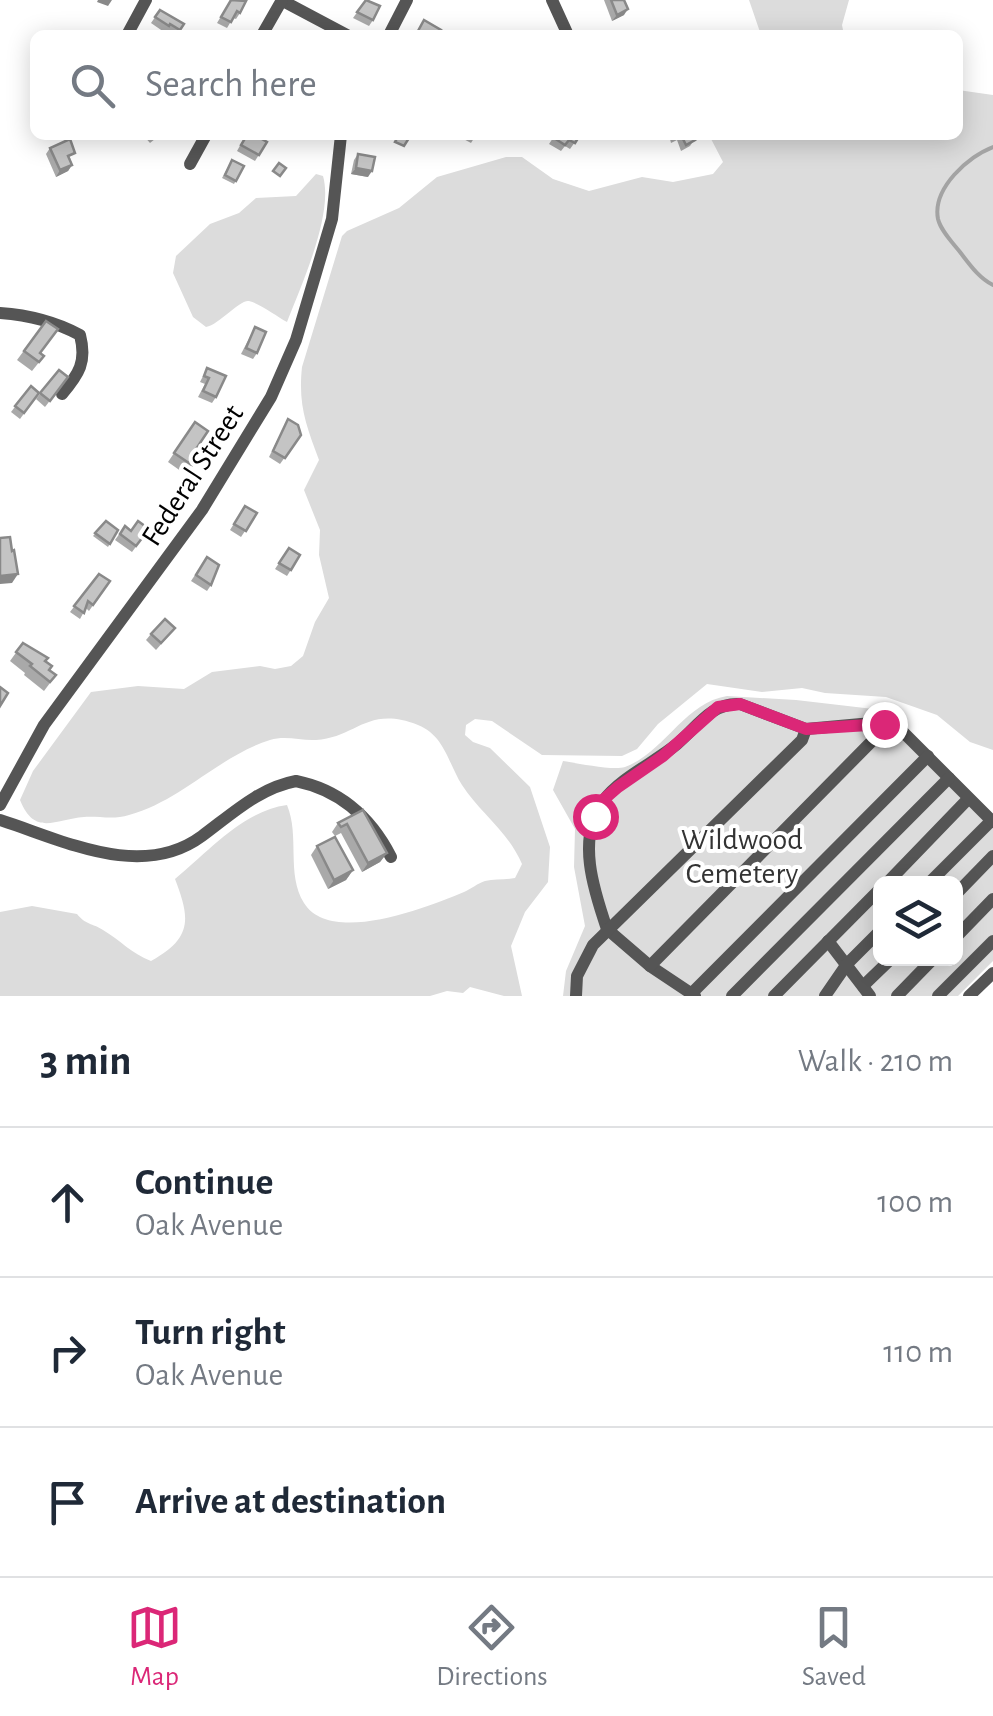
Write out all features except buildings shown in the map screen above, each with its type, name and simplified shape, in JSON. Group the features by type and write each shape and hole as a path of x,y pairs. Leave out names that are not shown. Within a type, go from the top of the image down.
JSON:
{"street":[{"path":"130,30 146,0"},
{"path":"265,30 282,0 338,30"},
{"path":"392,30 407,0"},
{"path":"552,0 566,30"},
{"path":"190,164 203,140"},
{"name":"Federal Street","path":"0,805 44,724 195,520 270,398 296,340 332,219 340,140"},
{"path":"0,313 28,315 80,335 84,362 62,394"},
{"path":"928,756 693,995 650,966 607,929 595,890 590,851 592,826 603,800 663,756 718,707 740,704 806,729 896,725 928,756 968,799 992,821 936,876"},
{"path":"650,966 878,735 884,724"},
{"path":"576,996 583,959 607,929 616,925 728,815 802,740 806,729"},
{"path":"732,996 948,778"},
{"path":"0,820 102,853 155,855 198,840 252,798 296,781 334,795 362,814 391,856"},
{"path":"894,876 968,799"},
{"path":"963,887 993,856"},
{"path":"774,996 873,896"},
{"path":"963,930 993,899"},
{"path":"826,996 848,964 873,938"},
{"path":"828,941 867,991 886,966"},
{"path":"938,996 993,941"},
{"path":"897,996 926,966"},
{"path":"969,996 993,972"}],"green space":[{"path":"749,0 849,0 843,30 759,30"},
{"path":"963,91 993,95 993,750 970,742 937,715 886,697 802,688 762,692 707,684 658,724 637,749 622,756 542,755 492,721 475,719 466,725 465,735 490,748 530,787 550,847 548,882 525,912 511,946 522,996 504,996 470,987 463,993 447,991 430,996 0,996 0,912 32,906 77,914 151,961 175,944 184,926 175,879 241,824 287,805 299,892 317,915 335,922 381,919 448,899 485,881 515,878 522,864 462,785 445,751 427,730 401,720 374,720 330,738 270,740 234,756 166,800 123,816 39,822 32,819 20,800 33,771 91,692 138,686 184,689 212,672 260,666 275,669 291,666 303,656 329,598 319,555 320,530 304,490 319,460 304,415 302,367 342,236 347,231 399,208 437,177 506,157 522,157 553,179 589,191 642,177 673,182 713,174 723,162 712,140 963,140"},
{"path":"316,174 323,176 324,210 314,250 287,322 249,301 206,327 193,317 173,273 176,256 210,224 239,213 256,198 296,196"},
{"name":"Wildwood Cemetery","path":"727,696 882,710 993,815 993,961 958,996 563,996 566,971 585,926 574,867 575,829 553,790 563,761 625,767 652,751 699,708"}],"waterway":[{"path":"993,147 954,175 938,207 938,219 947,236 975,271 993,285"}],"route":[{"path":"595,816 603,800 618,787 663,756 707,715 730,703 806,729 884,724"}]}
